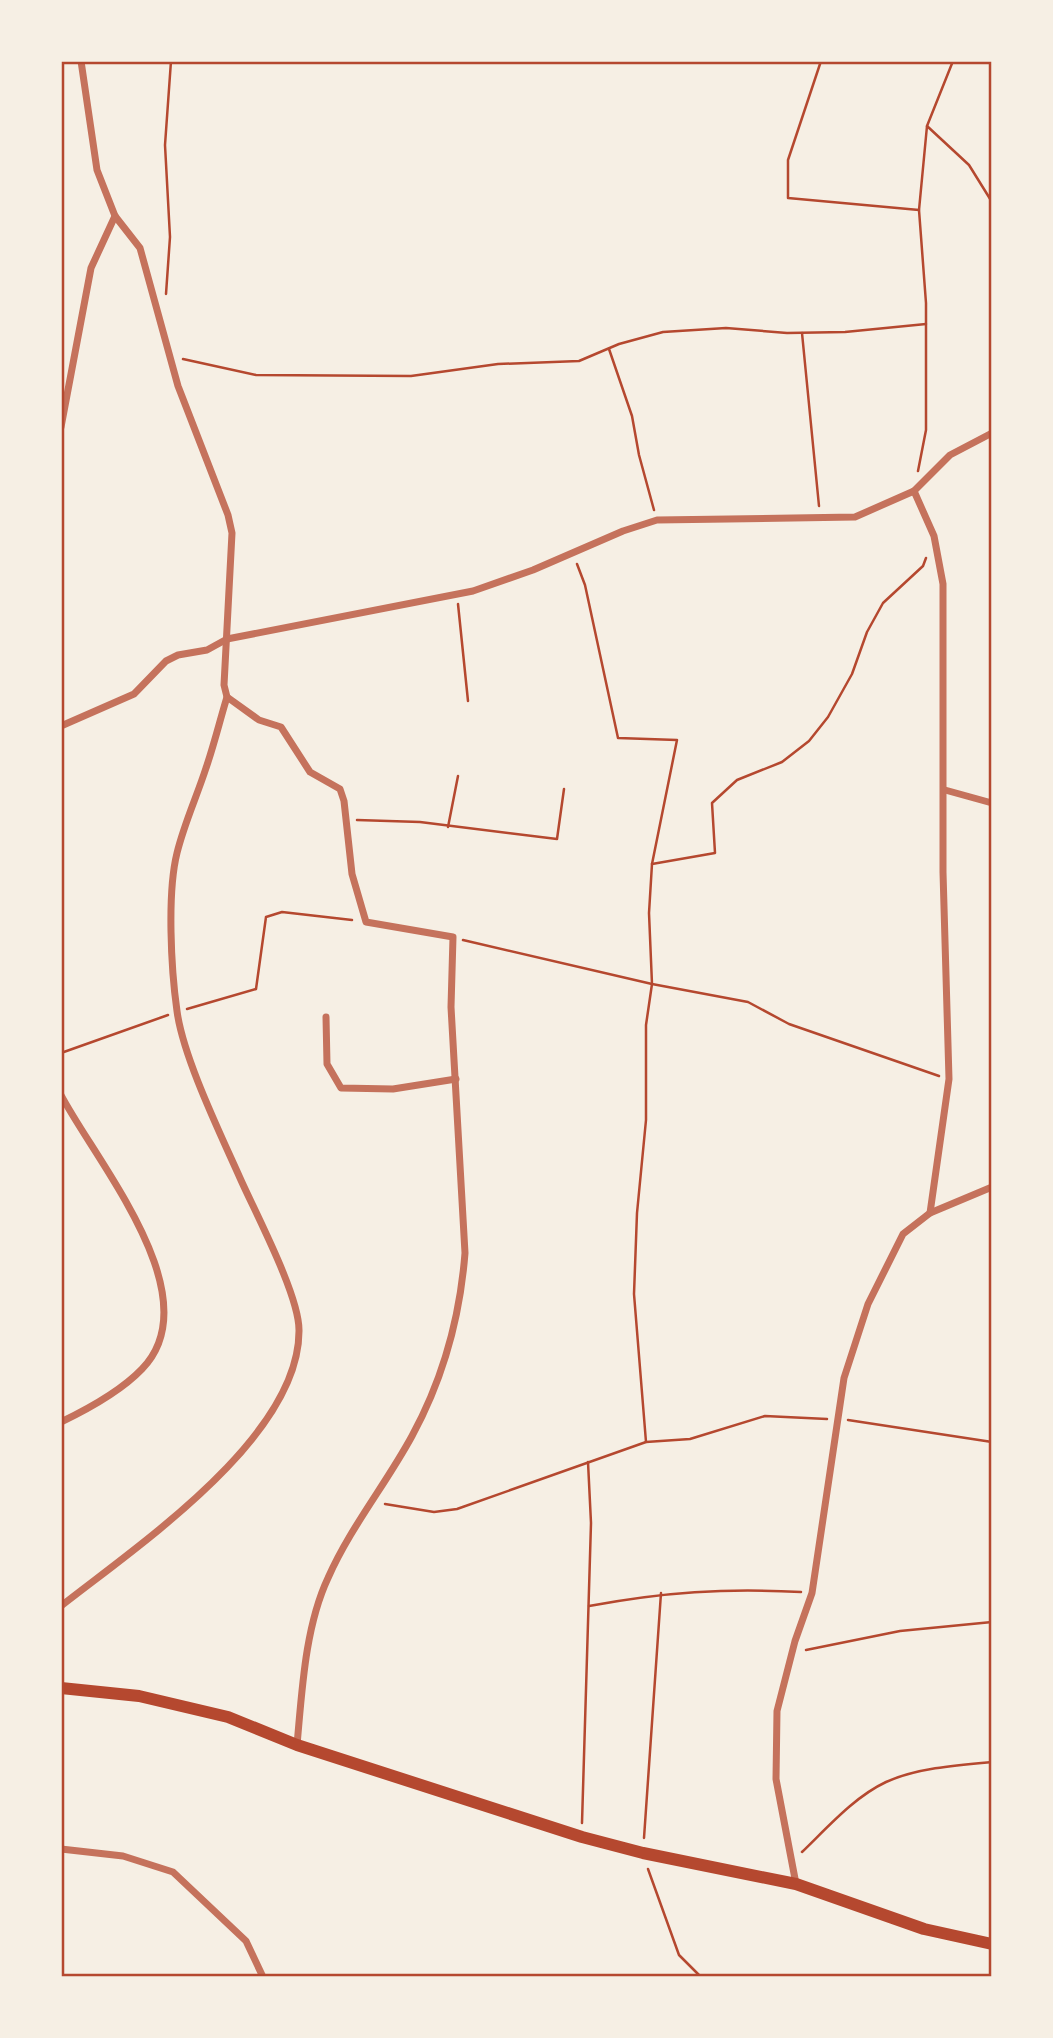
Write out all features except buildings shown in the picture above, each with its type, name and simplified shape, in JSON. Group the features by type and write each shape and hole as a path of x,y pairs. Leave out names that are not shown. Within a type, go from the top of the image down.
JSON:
{"main road":[{"path":"61,1688 139,1696 228,1717 297,1745 582,1836 643,1853 796,1884 925,1929 992,1944"}],"street":[{"path":"61,1606 208,1486 257,1436 292,1372 299,1329 287,1284 225,1144 184,1039 177,1012 172,915 176,854 227,697 224,685 232,533 169,356 140,248 115,216 97,170 81,61"},
{"path":"61,427 91,268 115,216"},
{"path":"61,726 134,694 166,661 178,655 207,650 227,639 456,594 533,570 572,551 657,520 855,516 914,491 950,455 992,433"},
{"path":"914,491 934,536 943,584 943,872 949,1079 930,1213"},
{"path":"227,697 259,720 281,727 310,772 340,789 352,874 366,922 453,937 452,1007 465,1253 462,1294 443,1367 412,1436 327,1579 313,1628 297,1745"},
{"path":"944,790 992,803"},
{"path":"326,1017 327,1064 341,1088 393,1089 456,1079"},
{"path":"61,1095 148,1242 166,1311 161,1340 142,1369 87,1409 61,1422"},
{"path":"796,1884 776,1779 777,1711 792,1653 812,1593 844,1378 868,1304 903,1234 930,1213 992,1187"},
{"path":"61,1849 123,1856 173,1872 246,1941 264,1977"}],"path":[{"path":"166,299 170,237 165,145 171,61"},
{"path":"821,61 788,160 788,198 919,210"},
{"path":"914,491 926,430 926,324 919,210 927,126 953,61"},
{"path":"927,126 969,165 992,202"},
{"path":"169,356 257,375 411,376 498,364 579,361 608,348 675,331 726,328 802,333 845,332 926,324"},
{"path":"802,333 820,516"},
{"path":"608,348 632,416 639,455 657,520"},
{"path":"652,864 715,853 712,803 737,780 782,762 809,741 828,717 852,674 867,632 883,603 923,566 934,536"},
{"path":"572,551 585,585 618,738 677,740 652,864 649,913 652,984 646,1025 646,1121 637,1213 634,1293 646,1442"},
{"path":"456,594 468,701"},
{"path":"448,827 458,776"},
{"path":"346,820 420,822 557,839 564,789"},
{"path":"61,1053 177,1012 256,989 266,917 282,912 366,922"},
{"path":"453,937 652,984 748,1002 789,1024 949,1079"},
{"path":"371,1502 434,1512 457,1509 646,1442 690,1439 765,1416 836,1419 942,1432 992,1442"},
{"path":"582,1836 591,1523 588,1462"},
{"path":"589,1606 661,1593 730,1588 812,1593"},
{"path":"661,1593 643,1853 680,1955 701,1977"},
{"path":"792,1653 900,1631 992,1622"},
{"path":"792,1861 850,1807 886,1782 946,1766 992,1762"}]}
